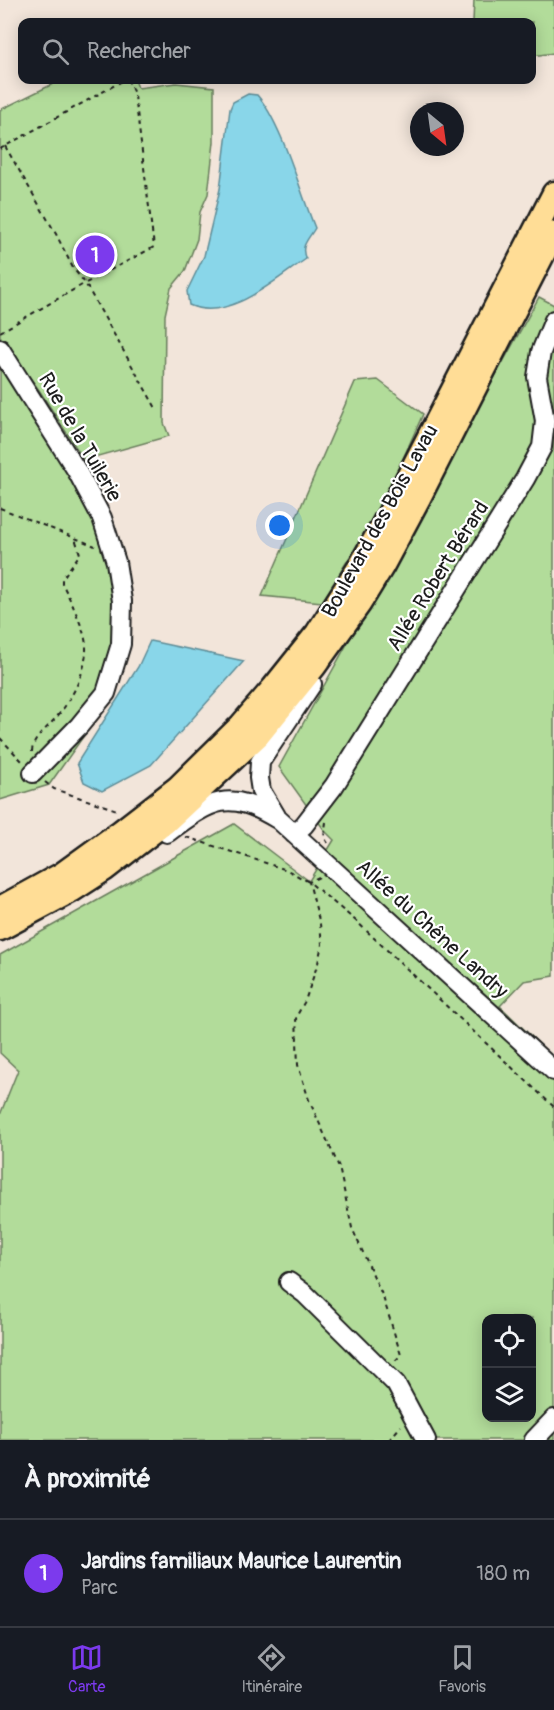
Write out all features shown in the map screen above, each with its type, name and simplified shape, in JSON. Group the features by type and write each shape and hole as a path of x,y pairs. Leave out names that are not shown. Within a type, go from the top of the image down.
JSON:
{"main road":[{"name":"Boulevard des Bois Lavau","path":"0,908 62,874 177,788 241,725 317,633 360,566 392,508 554,192"},
{"name":"Boulevard des Bois Lavau","path":"0,929 73,890 104,870 166,822 258,736 320,659 360,603 419,498 554,233"}],"street":[{"name":"Allée Robert Bérard","path":"294,834 304,825 334,786 519,489 542,447 545,421 537,377 541,352 554,320"},
{"name":"Rue de la Tuilerie","path":"0,349 77,471 102,518 116,562 122,601 121,644 106,693 79,726 33,773"},
{"name":"Allée du Chêne Landry","path":"279,820 261,791 260,762 348,633 360,603"},
{"name":"Allée du Chêne Landry","path":"104,870 134,858 197,810 223,801 239,800 264,810 279,820 554,1071"},
{"path":"289,1282 305,1294 396,1384 426,1440"},
{"path":"534,1440 554,1419"}],"path":[{"path":"0,149 117,84"},
{"path":"0,332 85,283 154,247 135,96 130,84"},
{"path":"5,146 73,268 85,283 157,410"},
{"path":"0,508 94,546 110,544"},
{"path":"33,773 32,746 67,707 81,675 85,658 85,639 62,583 62,579 80,554 75,538"},
{"path":"0,738 33,773 54,789 127,813"},
{"path":"185,837 287,870 309,882 356,921 554,1107"},
{"path":"309,882 318,878 329,866"},
{"path":"309,882 320,924 322,944 308,992 296,1017 298,1065 309,1100 339,1167 352,1228 383,1297 401,1355 384,1371"}],"green space":[{"path":"474,0 554,0 554,53 536,55 536,18 473,18"},
{"path":"53,84 136,84 138,88 186,84 214,87 214,142 208,194 200,212 197,239 185,271 171,288 165,315 164,423 169,436 84,460 39,390 0,336 0,110"},
{"path":"539,297 554,305 554,976 524,981 500,1006 554,1058 554,1440 0,1440 0,1115 18,1070 0,1053 0,955 234,824 309,881 334,840 279,767"},
{"path":"0,357 95,518 124,599 90,727 49,785 0,800"},
{"path":"378,380 423,414 383,503 322,602 262,596 355,382"}],"water":[{"path":"248,94 257,95 274,123 290,158 315,228 304,246 306,259 266,287 235,304 204,309 189,305 187,291 204,256 220,189 230,109 233,102"},
{"path":"150,641 244,661 151,765 102,791 84,782 77,763 138,667"}],"place":[{"name":"Jardins familiaux Maurice Laurentin","path":"95,255"}]}
